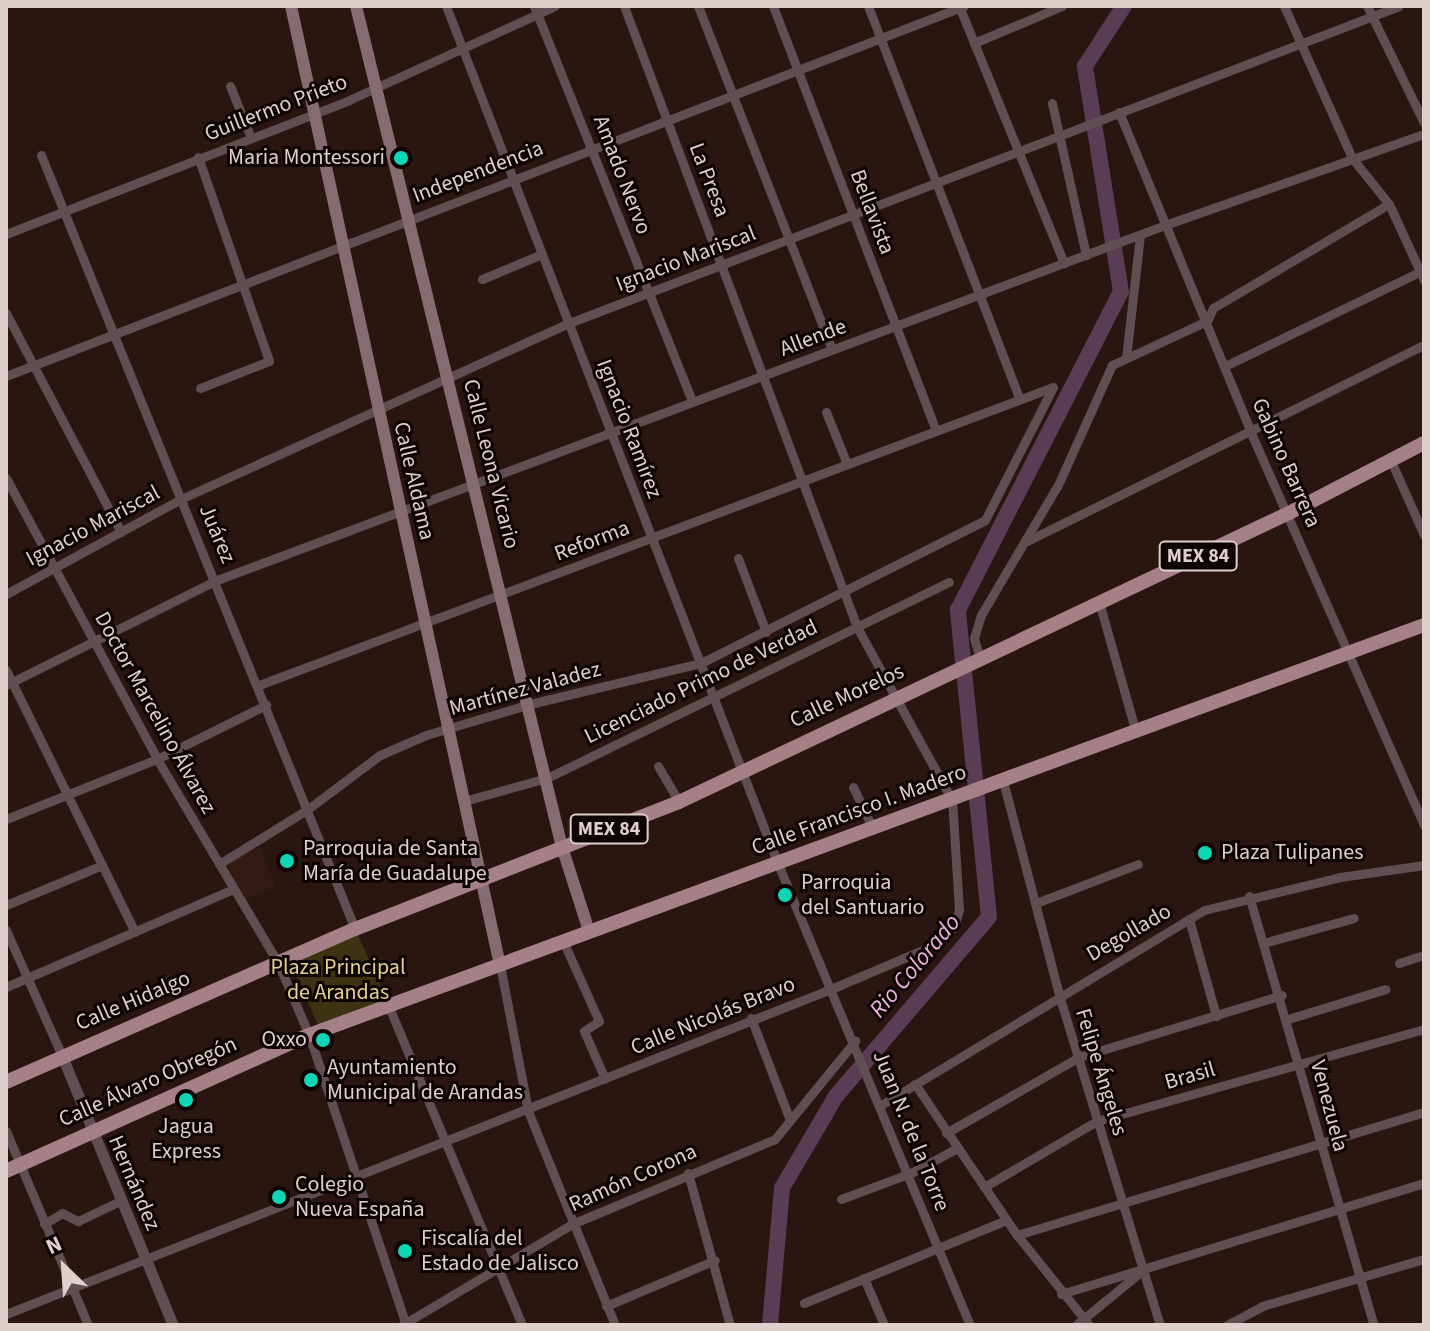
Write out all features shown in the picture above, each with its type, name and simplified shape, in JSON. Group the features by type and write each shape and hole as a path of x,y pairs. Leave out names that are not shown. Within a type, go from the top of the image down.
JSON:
{"main road":[{"name":"Calle Aldama","path":"291,6 376,410 427,622 500,965"},
{"name":"Calle Leona Vicario","path":"356,6 530,704 562,847 589,931"},
{"name":"Calle Morelos","path":"278,963 355,929 482,882 679,802 894,697 1289,513 1424,443"},
{"name":"Calle Francisco I. Madero","path":"309,1035 1424,625"},
{"name":"Calle Hidalgo","path":"6,1082 278,963"},
{"name":"Calle Álvaro Obregón","path":"13,1168 309,1035"}],"street":[{"name":"Ignacio Ramírez","path":"446,6 778,864"},
{"name":"Guillermo Prieto","path":"6,234 315,113 463,51 535,10 555,6"},
{"name":"La Presa","path":"624,6 857,627 952,800"},
{"path":"698,6 832,350"},
{"name":"Bellavista","path":"773,6 936,430"},
{"path":"868,6 1020,399"},
{"path":"974,43 1062,6"},
{"path":"1225,366 1423,274 1389,204 1352,158 1303,42 1284,6"},
{"path":"1367,6 1424,123"},
{"name":"Ignacio Mariscal","path":"6,594 183,498 569,323 1399,6"},
{"name":"Independencia","path":"6,376 113,331 961,7"},
{"path":"961,7 1064,263"},
{"name":"Amado Nervo","path":"535,10 692,402"},
{"path":"230,86 251,138"},
{"path":"1052,103 1064,133 1089,254"},
{"name":"Gabino Barrera","path":"1115,114 1424,826"},
{"name":"Allende","path":"9,684 93,639 217,580 1165,225 1424,134"},
{"name":"Juárez","path":"41,155 67,211 113,331 217,580 355,929"},
{"path":"198,157 239,284 269,361 200,388"},
{"path":"974,660 974,638 981,615 1025,542 1091,420 1112,365 1207,321 1213,308 1389,204"},
{"path":"1126,358 1137,236"},
{"path":"482,279 542,254"},
{"path":"6,313 121,532"},
{"path":"1025,542 1424,345"},
{"name":"Reforma","path":"259,685 1053,387 985,520"},
{"path":"826,412 847,464"},
{"path":"1391,461 1424,535"},
{"name":"Doctor Marcelino Álvarez","path":"6,478 157,759 278,963 309,1035 359,1174 405,1324"},
{"name":"Martínez Valadez","path":"219,864 308,809 380,755 450,727 530,704 701,663 985,520"},
{"path":"738,558 766,632"},
{"name":"Licenciado Primo de Verdad","path":"464,801 547,778 713,693 949,582"},
{"path":"1099,602 1136,733"},
{"path":"6,670 9,684 68,794 135,932"},
{"path":"6,819 157,759 266,705"},
{"path":"658,766 679,802"},
{"name":"Felipe Ángeles","path":"1000,781 1059,995 1160,1325"},
{"path":"853,787 873,829"},
{"name":"Calle Nicolás Bravo","path":"6,1314 144,1256 528,1111 939,943 954,927 959,910 952,800"},
{"name":"Juan N. de la Torre","path":"778,864 911,1173 970,1325"},
{"path":"1036,903 1138,864"},
{"path":"6,905 102,865"},
{"name":"Degollado","path":"881,1105 1189,919 1249,896 1424,865"},
{"path":"6,987 234,889"},
{"name":"Venezuela","path":"1249,896 1282,995 1319,1142 1374,1325"},
{"path":"1263,943 1354,918"},
{"path":"1189,919 1216,1016"},
{"path":"6,930 62,1056"},
{"path":"563,941 599,1021 584,1031 605,1079"},
{"path":"1399,963 1424,955"},
{"path":"500,965 528,1111 615,1325"},
{"path":"1288,1019 1386,989"},
{"path":"946,1133 1079,1057 1282,995"},
{"path":"389,1007 442,1145 522,1325"},
{"path":"751,1018 790,1120"},
{"name":"Brasil","path":"984,1187 1097,1121 1421,1030"},
{"name":"Ramón Corona","path":"405,1324 572,1224 775,1139 857,1046"},
{"name":"Hernández","path":"62,1056 90,1132 173,1325"},
{"path":"915,1084 1006,1220 1084,1324 1142,1272"},
{"path":"1017,1235 1121,1200 1424,1112"},
{"path":"6,1131 13,1168 44,1224 88,1325"},
{"path":"841,1199 911,1173 957,1148"},
{"path":"688,1173 715,1260 730,1325"},
{"path":"1061,1294 1142,1272 1338,1206 1424,1183"},
{"path":"44,1224 62,1213 78,1221 120,1201"},
{"path":"804,1303 1006,1220"},
{"path":"1227,1325 1262,1306 1424,1259"},
{"path":"606,1306 715,1260"},
{"path":"864,1278 884,1325"}],"shaded area":[{"path":"259,846 276,886 246,899 227,865"}],"green space":[{"name":"Plaza Principal de Arandas","path":"357,933 387,1000 320,1029 290,963"}],"waterway":[{"name":"Rio Colorado","path":"770,1325 782,1188 836,1096 989,917 958,610 1121,292 1085,66 1124,6"}],"place":[{"name":"Maria Montessori","path":"401,158"},
{"name":"Plaza Tulipanes","path":"1205,853"},
{"name":"Parroquia de Santa María de Guadalupe","path":"287,861"},
{"name":"Parroquia del Santuario","path":"785,895"},
{"name":"Oxxo","path":"323,1040"},
{"name":"Ayuntamiento Municipal de Arandas","path":"311,1080"},
{"name":"Jagua Express","path":"186,1100"},
{"name":"Colegio Nueva España","path":"279,1197"},
{"name":"Fiscalía del Estado de Jalisco","path":"405,1251"}]}
